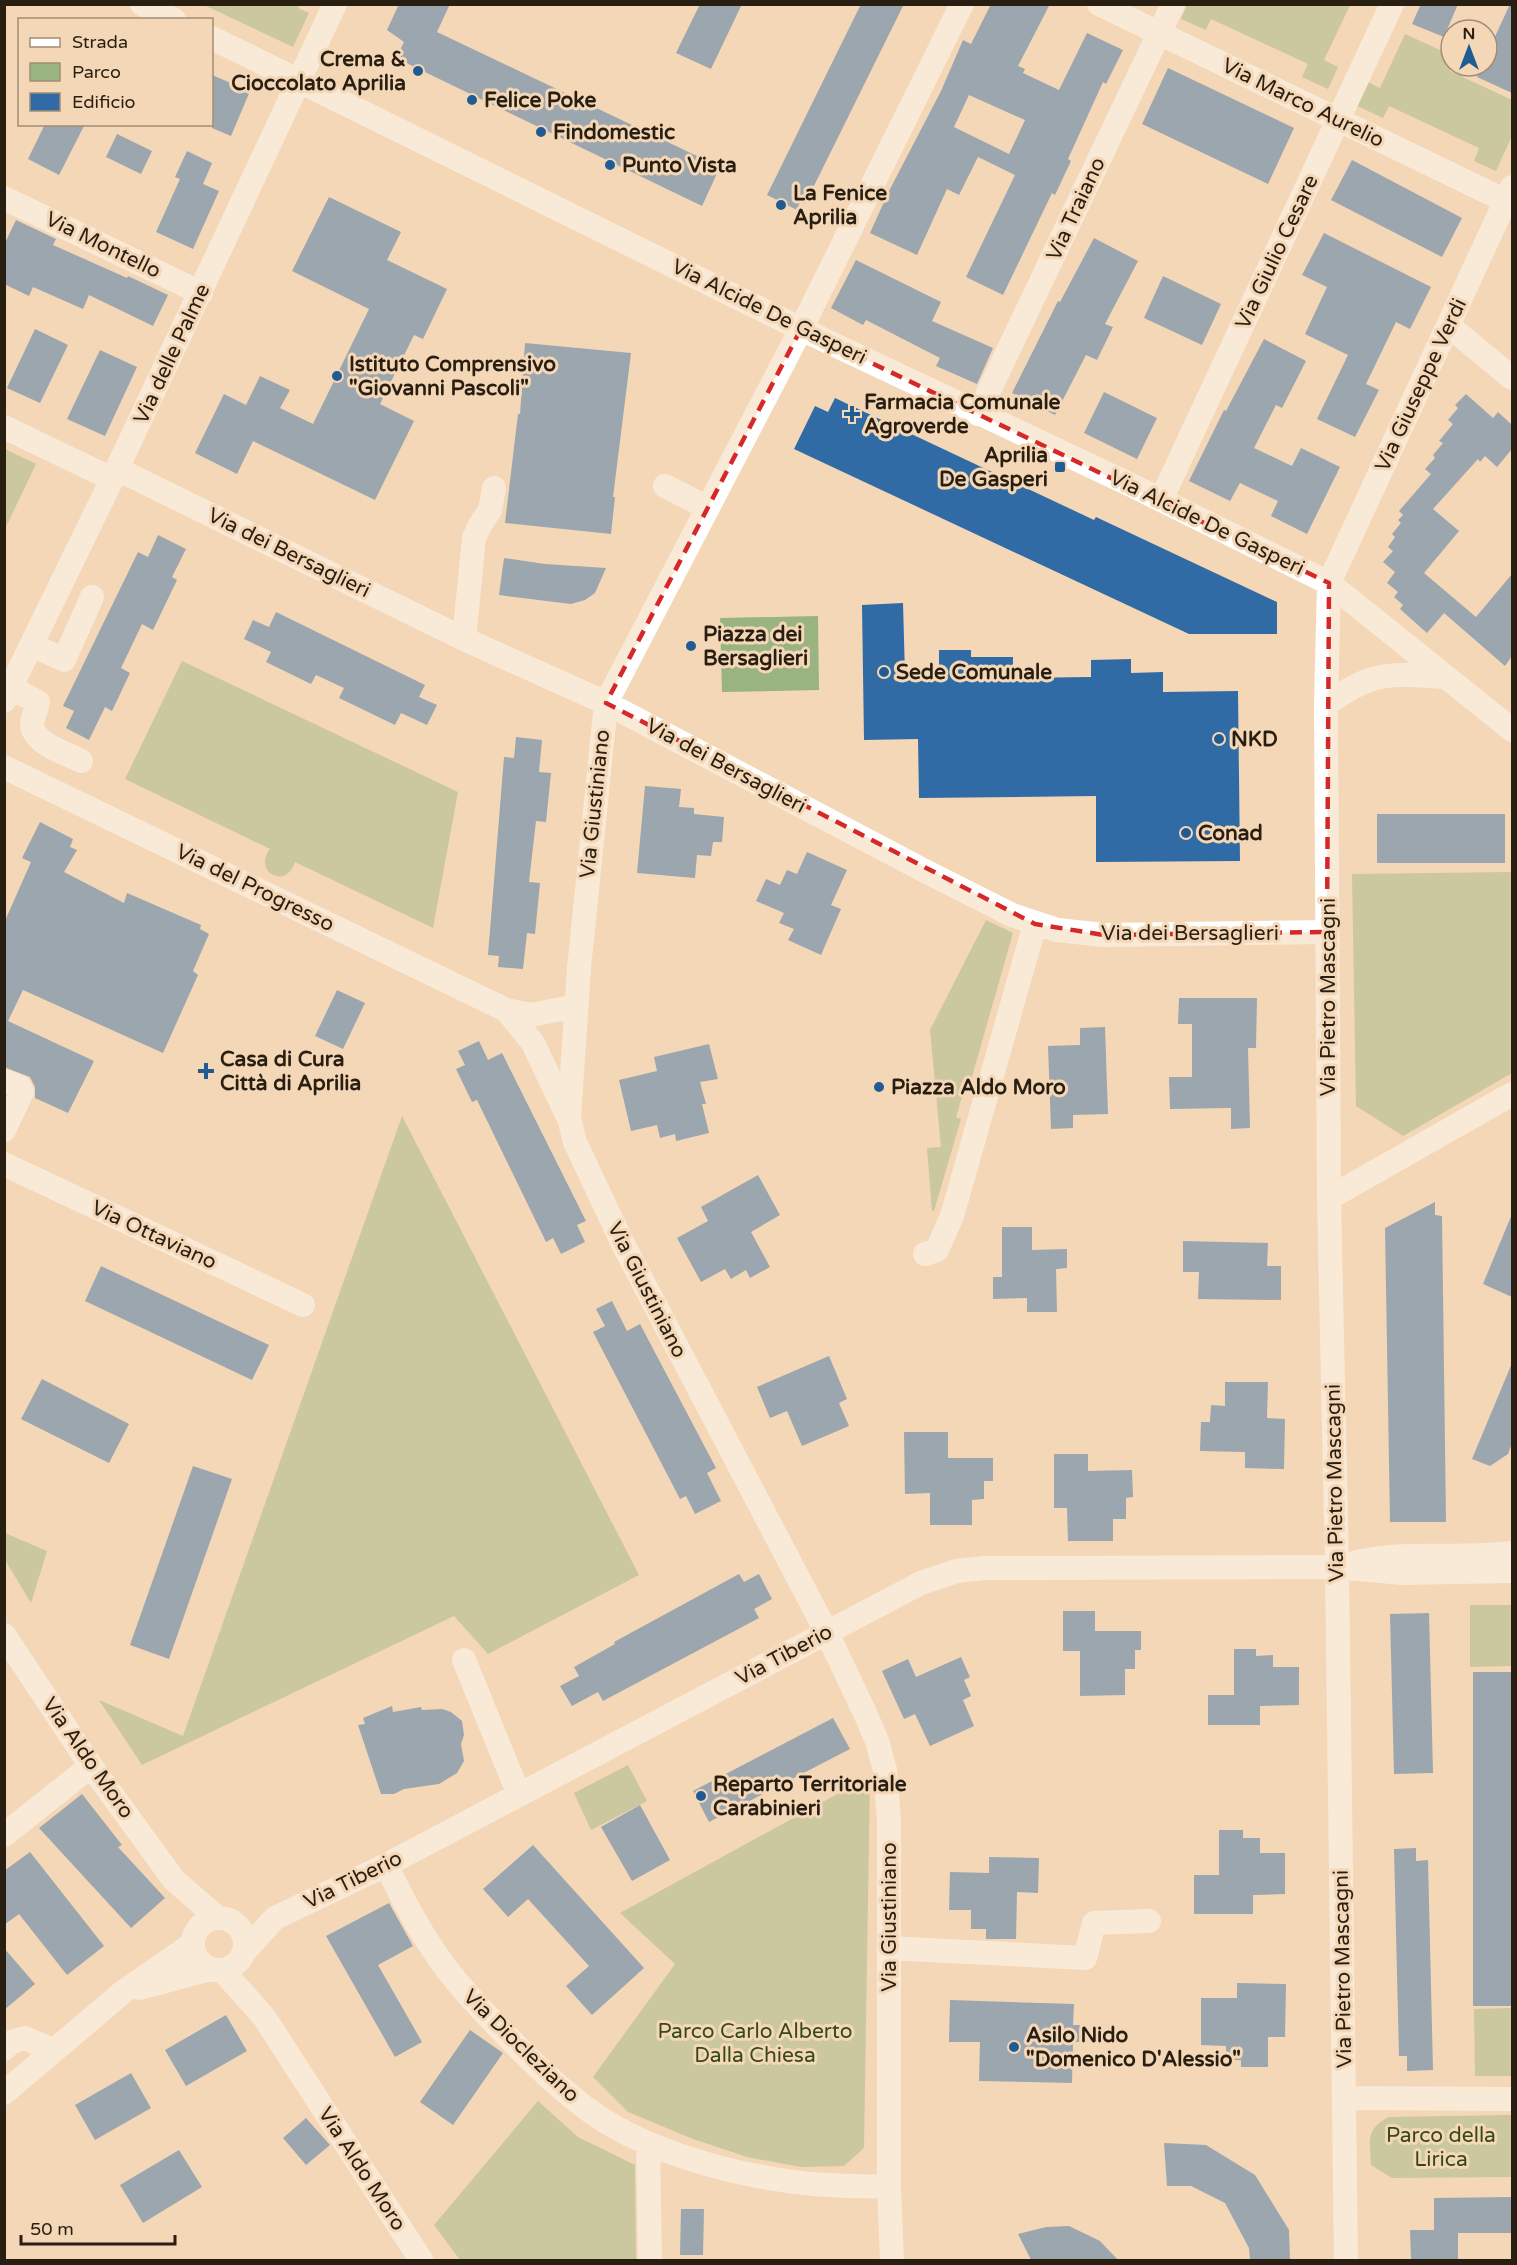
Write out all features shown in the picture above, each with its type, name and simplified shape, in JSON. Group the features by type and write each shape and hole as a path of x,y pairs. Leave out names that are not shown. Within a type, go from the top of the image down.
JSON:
{"street":[{"path":"142,4 170,18"},
{"name":"Via delle Palme","path":"8,695 201,293 335,4"},
{"name":"Via Giustiniano","path":"892,2260 890,1820 885,1770 872,1727 827,1633 622,1242 575,1142 569,1118 576,1006 606,703 801,329 962,4"},
{"name":"Via Marco Aurelio","path":"1099,4 1338,120 1509,194"},
{"name":"Via Traiano","path":"978,414 1173,4"},
{"name":"Via Giulio Cesare","path":"1161,500 1392,4"},
{"name":"Via Alcide De Gasperi","path":"213,38 801,329 1161,500 1329,583 1512,730"},
{"name":"Via Giuseppe Verdi","path":"1329,583 1509,194"},
{"name":"Via Montello","path":"4,198 201,293"},
{"path":"1449,326 1512,378"},
{"name":"Via dei Bersaglieri","path":"4,427 606,703 922,870 1035,924 1068,932 1104,935 1327,932"},
{"path":"665,486 708,508"},
{"path":"464,639 474,538 490,510 494,488"},
{"name":"Via Pietro Mascagni","path":"1329,583 1326,705 1329,1198 1337,1567 1346,2260"},
{"path":"32,645 64,660 92,597"},
{"path":"1326,705 1348,689 1375,677 1402,675 1445,677"},
{"path":"8,695 38,702 32,728 40,740 81,760"},
{"name":"Via del Progresso","path":"4,767 506,1010 531,1015 576,1006"},
{"path":"925,1254 937,1250 952,1216 1035,924"},
{"name":"Via del Progresso","path":"506,1010 532,1043 569,1118"},
{"path":"4,1081 20,1087 22,1092 11,1098 4,1130"},
{"path":"1329,1198 1512,1094"},
{"name":"Via Ottaviano","path":"4,1164 303,1305"},
{"path":"1337,1567 1386,1556 1512,1553"},
{"path":"1337,1567 1402,1573 1512,1571"},
{"name":"Via Tiberio","path":"230,1962 275,1918 386,1864 921,1583 969,1569 1337,1567"},
{"name":"Via Aldo Moro","path":"4,1635 91,1766 174,1880 243,1934 230,1962"},
{"path":"464,1660 519,1795"},
{"path":"4,1835 91,1766"},
{"name":"Via Diocleziano","path":"386,1864 430,1947 475,2003 531,2060 573,2098 609,2123 648,2143 712,2164 772,2179 818,2185 890,2187"},
{"name":"Via Aldo Moro","path":"174,1880 198,1959 230,1962"},
{"name":"Via Tiberio","path":"225,1919 275,1918"},
{"path":"4,2093 123,1992 193,1940 203,1923 225,1919"},
{"path":"890,1948 1085,1959 1094,1923 1149,1921"},
{"path":"123,1992 230,1962"},
{"name":"Via Aldo Moro","path":"230,1962 421,2260"},
{"path":"4,2049 18,2039 25,2038 53,2050"},
{"path":"1344,2098 1512,2099"},
{"path":"648,2143 650,2260"}],"highlighted area":[{"path":"801,329 1329,583 1327,932 1104,935 1035,924 606,703"}],"green space":[{"path":"204,5 299,5 298,8 309,13 293,47"},
{"path":"1187,5 1350,5 1324,60 1338,67 1328,89 1302,77 1308,64 1211,19 1206,30 1181,19"},
{"path":"1405,34 1439,50 1439,78 1465,78 1512,100 1512,136 1496,171 1474,161 1479,148 1389,106 1383,118 1355,105 1366,81 1380,88"},
{"path":"5,449 36,464 5,529"},
{"path":"818,616 819,690 722,692 720,618"},
{"path":"182,661 458,792 433,928 295,862 291,871 285,875 272,875 265,864 270,849 125,779"},
{"path":"1512,872 1512,1073 1403,1136 1356,1106 1352,874"},
{"path":"986,920 1013,933 968,1091 964,1090 956,1117 961,1119 934,1211 932,1211 927,1148 941,1147 930,1030"},
{"path":"402,1116 639,1575 488,1654 454,1616 142,1765 99,1700 183,1736"},
{"path":"5,1533 47,1551 31,1603 5,1560"},
{"path":"1470,1605 1511,1605 1511,1666 1470,1667"},
{"path":"628,1765 647,1801 591,1830 574,1793"},
{"name":"Parco Carlo Alberto Dalla Chiesa","path":"870,1776 864,2148 844,2166 801,2167 747,2157 693,2139 628,2112 593,2077 675,1964 620,1913"},
{"path":"1512,2008 1512,2076 1475,2076 1474,2009"},
{"path":"538,2101 578,2137 635,2165 636,2260 460,2260 434,2225"},
{"name":"Parco della Lirica","path":"1512,2115 1512,2177 1392,2178 1371,2165 1372,2131 1389,2117"}],"building":[{"path":"399,4 450,4 437,32 720,167 702,206 396,58 404,42 387,30"},
{"path":"700,4 742,4 711,69 676,53"},
{"path":"861,4 904,4 805,204 800,202 797,210 767,195"},
{"path":"991,4 1050,4 1018,66 1025,69 1023,73 1059,90 1087,33 1123,50 1106,84 1103,82 1068,159 1071,161 1055,195 1052,193 1003,295 966,277 1015,175 978,157 959,195 947,189 917,255 870,233 941,91 963,40 971,44","holes":["969,95 1025,120 1009,154 954,127"]},
{"path":"1421,4 1458,4 1452,18 1439,18 1439,35 1412,24"},
{"path":"1512,4 1512,93 1479,78 1499,78 1499,28"},
{"path":"1168,68 1294,128 1268,184 1142,124"},
{"path":"213,75 250,91 231,136 212,128"},
{"path":"44,126 84,126 59,175 28,159"},
{"path":"117,134 152,151 141,174 106,157"},
{"path":"187,151 212,163 203,184 219,191 193,249 156,232 180,179 175,177"},
{"path":"1352,160 1462,218 1442,257 1331,200"},
{"path":"329,197 401,232 387,260 447,289 423,339 414,335 380,404 414,421 375,500 253,441 237,474 195,453 224,394 246,405 260,376 290,390 280,408 313,424 369,309 292,271"},
{"path":"16,220 56,239 53,245 168,295 153,326 89,295 83,309 33,287 29,296 4,284 4,245"},
{"path":"1324,233 1431,287 1410,329 1396,322 1366,384 1379,390 1355,437 1317,419 1348,355 1305,334 1327,287 1302,275"},
{"path":"1094,238 1138,261 1105,324 1113,327 1097,360 1086,355 1055,415 1012,393 1058,301 1060,302"},
{"path":"856,260 941,302 932,321 993,348 977,384 936,366 940,358 866,320 863,325 831,308"},
{"path":"1163,276 1221,304 1202,345 1144,318"},
{"path":"35,329 68,345 40,403 7,388"},
{"path":"1264,339 1306,361 1282,408 1276,405 1254,448 1292,466 1301,448 1340,467 1307,534 1271,516 1278,501 1240,483 1230,501 1189,481 1224,410 1226,411"},
{"path":"525,343 631,353 613,497 615,497 611,534 505,523 518,414 520,414"},
{"path":"100,350 137,367 105,436 67,419"},
{"path":"1104,392 1157,418 1137,459 1084,433"},
{"path":"1466,394 1493,418 1498,412 1512,425 1512,449 1497,467 1485,456 1480,462 1478,459 1433,509 1459,531 1424,573 1476,617 1512,574 1512,656 1505,666 1444,613 1427,633 1400,609 1403,605 1394,597 1398,592 1387,583 1395,572 1383,562 1393,551 1388,547 1395,537 1392,534 1401,523 1398,520 1403,515 1399,511 1431,474 1425,469 1435,458 1433,455 1443,443 1439,441 1453,424 1448,420 1458,408 1455,405"},
{"path":"835,398 1094,520 1096,517 1277,602 1277,634 1189,634 794,449 815,406 828,412"},
{"path":"158,535 186,549 172,577 177,580 153,630 142,624 121,668 130,673 112,711 105,707 89,740 66,728 74,711 63,706 138,552 148,557"},
{"path":"504,558 545,564 606,568 595,593 585,600 571,604 499,595"},
{"path":"903,603 905,675 939,675 939,650 971,650 971,657 1013,657 1013,678 1091,677 1091,660 1131,659 1131,673 1163,672 1163,692 1238,691 1240,861 1096,862 1096,796 919,798 918,739 864,740 862,605"},
{"path":"276,612 425,685 419,697 437,705 427,725 401,713 395,725 339,698 344,688 316,675 311,684 266,662 271,652 244,639 253,620 269,627"},
{"path":"516,737 542,740 539,772 551,773 546,822 536,821 529,882 540,883 535,934 527,933 523,969 498,967 499,956 488,955 504,757 514,758"},
{"path":"645,786 681,789 679,807 694,808 694,814 724,817 722,842 713,842 711,856 697,855 695,878 637,873"},
{"path":"1377,814 1505,814 1505,863 1377,863"},
{"path":"40,822 73,839 70,847 77,850 64,872 124,903 127,893 201,925 200,929 209,934 193,971 198,975 163,1053 23,990 8,1021 94,1061 68,1113 35,1098 35,1087 30,1077 4,1067 4,923 31,862 22,858"},
{"path":"807,852 847,870 831,905 841,909 821,955 788,940 794,929 779,923 784,913 756,901 766,879 780,885 787,870 797,874"},
{"path":"337,990 365,1003 343,1049 315,1036"},
{"path":"1179,998 1257,998 1256,1048 1248,1048 1250,1128 1231,1129 1231,1108 1170,1109 1169,1077 1192,1077 1192,1024 1178,1024"},
{"path":"1105,1027 1108,1114 1073,1115 1073,1128 1051,1129 1048,1046 1080,1045 1080,1028"},
{"path":"479,1041 488,1060 502,1053 586,1221 577,1225 585,1242 561,1254 553,1238 546,1242 477,1100 472,1102 456,1069 465,1065 458,1051"},
{"path":"709,1044 718,1079 700,1082 706,1104 702,1104 709,1133 676,1141 675,1134 660,1138 657,1125 631,1131 619,1080 657,1071 654,1057"},
{"path":"758,1175 780,1215 751,1232 770,1267 750,1278 746,1270 731,1279 725,1269 701,1282 677,1238 708,1221 701,1207"},
{"path":"1435,1202 1435,1215 1442,1216 1446,1522 1390,1522 1385,1228"},
{"path":"1512,1214 1512,1297 1483,1284"},
{"path":"1002,1227 1032,1227 1032,1250 1067,1249 1067,1268 1056,1269 1057,1312 1027,1312 1027,1298 993,1299 993,1277 1002,1277"},
{"path":"1183,1241 1268,1243 1267,1266 1281,1266 1281,1300 1198,1299 1199,1272 1183,1272"},
{"path":"101,1266 269,1345 252,1380 85,1301"},
{"path":"612,1301 627,1331 640,1324 716,1468 707,1473 721,1501 695,1514 686,1496 680,1499 593,1332 605,1326 596,1309"},
{"path":"829,1356 847,1399 839,1403 849,1426 802,1446 787,1411 770,1418 757,1387"},
{"path":"1512,1363 1512,1443 1508,1454 1490,1466 1472,1459"},
{"path":"42,1379 129,1424 109,1463 21,1419"},
{"path":"1225,1382 1268,1382 1267,1418 1285,1419 1284,1469 1245,1468 1245,1452 1200,1451 1201,1422 1210,1422 1211,1405 1225,1406"},
{"path":"904,1432 948,1432 948,1458 993,1458 993,1481 984,1481 984,1499 972,1500 972,1525 930,1525 930,1493 905,1494"},
{"path":"1054,1454 1088,1454 1088,1471 1132,1470 1133,1497 1126,1498 1126,1519 1113,1519 1113,1541 1068,1541 1067,1508 1054,1508"},
{"path":"193,1466 232,1479 169,1659 130,1645"},
{"path":"739,1574 744,1582 759,1574 772,1599 754,1609 759,1618 603,1701 598,1692 572,1706 560,1686 579,1676 574,1667 615,1644 614,1642"},
{"path":"1063,1611 1095,1611 1095,1631 1141,1631 1141,1650 1135,1650 1135,1669 1125,1669 1125,1695 1080,1696 1080,1651 1063,1651"},
{"path":"1429,1613 1433,1773 1394,1774 1390,1614"},
{"path":"1234,1649 1256,1649 1256,1656 1273,1655 1273,1667 1299,1667 1299,1705 1260,1706 1260,1725 1208,1725 1208,1695 1234,1695"},
{"path":"961,1657 970,1677 964,1680 971,1696 963,1700 974,1726 930,1746 915,1714 904,1719 882,1671 908,1659 916,1677"},
{"path":"1473,1672 1512,1672 1512,2006 1473,2006"},
{"path":"392,1706 393,1712 421,1707 422,1710 442,1709 451,1712 462,1721 464,1735 461,1744 464,1761 457,1773 439,1784 404,1789 394,1794 381,1794 358,1725 365,1724 363,1718"},
{"path":"833,1718 850,1749 709,1822 693,1791"},
{"path":"82,1794 122,1845 118,1847 165,1898 131,1928 39,1828"},
{"path":"640,1805 670,1860 632,1881 601,1827"},
{"path":"1219,1830 1243,1830 1243,1838 1260,1838 1260,1853 1285,1853 1285,1894 1253,1895 1253,1914 1194,1914 1194,1875 1219,1875"},
{"path":"533,1845 644,1968 592,2015 566,1986 589,1966 528,1899 508,1917 483,1889"},
{"path":"1416,1848 1416,1861 1428,1860 1433,2070 1407,2071 1407,2056 1399,2056 1394,1849"},
{"path":"30,1852 104,1946 67,1975 19,1914 4,1925 4,1871"},
{"path":"989,1857 1039,1858 1038,1893 1017,1892 1016,1939 986,1939 986,1929 971,1929 971,1910 949,1910 950,1872 989,1873"},
{"path":"389,1903 413,1946 378,1965 422,2042 395,2057 326,1936"},
{"path":"4,1948 35,1984 4,2010"},
{"path":"1237,1983 1286,1984 1285,2037 1268,2037 1268,2067 1241,2067 1241,2060 1226,2060 1226,2046 1201,2045 1201,1998 1237,1998"},
{"path":"950,2000 1074,2004 1073,2025 1087,2025 1086,2042 1073,2042 1072,2083 979,2081 980,2042 949,2042"},
{"path":"226,2015 247,2051 186,2086 165,2050"},
{"path":"470,2030 503,2053 453,2125 420,2102"},
{"path":"131,2073 151,2108 95,2140 75,2105"},
{"path":"306,2118 330,2145 306,2165 283,2138"},
{"path":"1164,2143 1206,2145 1255,2175 1289,2230 1290,2260 1250,2260 1249,2248 1225,2203 1191,2186 1167,2186"},
{"path":"179,2150 202,2187 143,2223 120,2185"},
{"path":"1512,2197 1512,2233 1458,2233 1458,2260 1411,2260 1410,2230 1434,2230 1434,2198"},
{"path":"681,2209 704,2209 703,2255 680,2255"},
{"path":"1069,2226 1100,2241 1118,2260 1031,2260 1018,2234 1046,2227"}],"place":[{"name":"Crema & Cioccolato Aprilia","path":"418,71"},
{"name":"Felice Poke","path":"472,100"},
{"name":"Findomestic","path":"541,132"},
{"name":"Punto Vista","path":"610,165"},
{"name":"La Fenice Aprilia","path":"781,205"},
{"name":"Istituto Comprensivo \"Giovanni Pascoli\"","path":"337,376"},
{"name":"Farmacia Comunale Agroverde","path":"852,414"},
{"name":"Aprilia De Gasperi","path":"1060,467"},
{"name":"Piazza dei Bersaglieri","path":"691,646"},
{"name":"Sede Comunale","path":"884,672"},
{"name":"NKD","path":"1219,739"},
{"name":"Conad","path":"1186,833"},
{"name":"Casa di Cura Città di Aprilia","path":"206,1071"},
{"name":"Piazza Aldo Moro","path":"879,1087"},
{"name":"Reparto Territoriale Carabinieri","path":"701,1796"},
{"name":"Asilo Nido \"Domenico D'Alessio\"","path":"1014,2047"}]}
